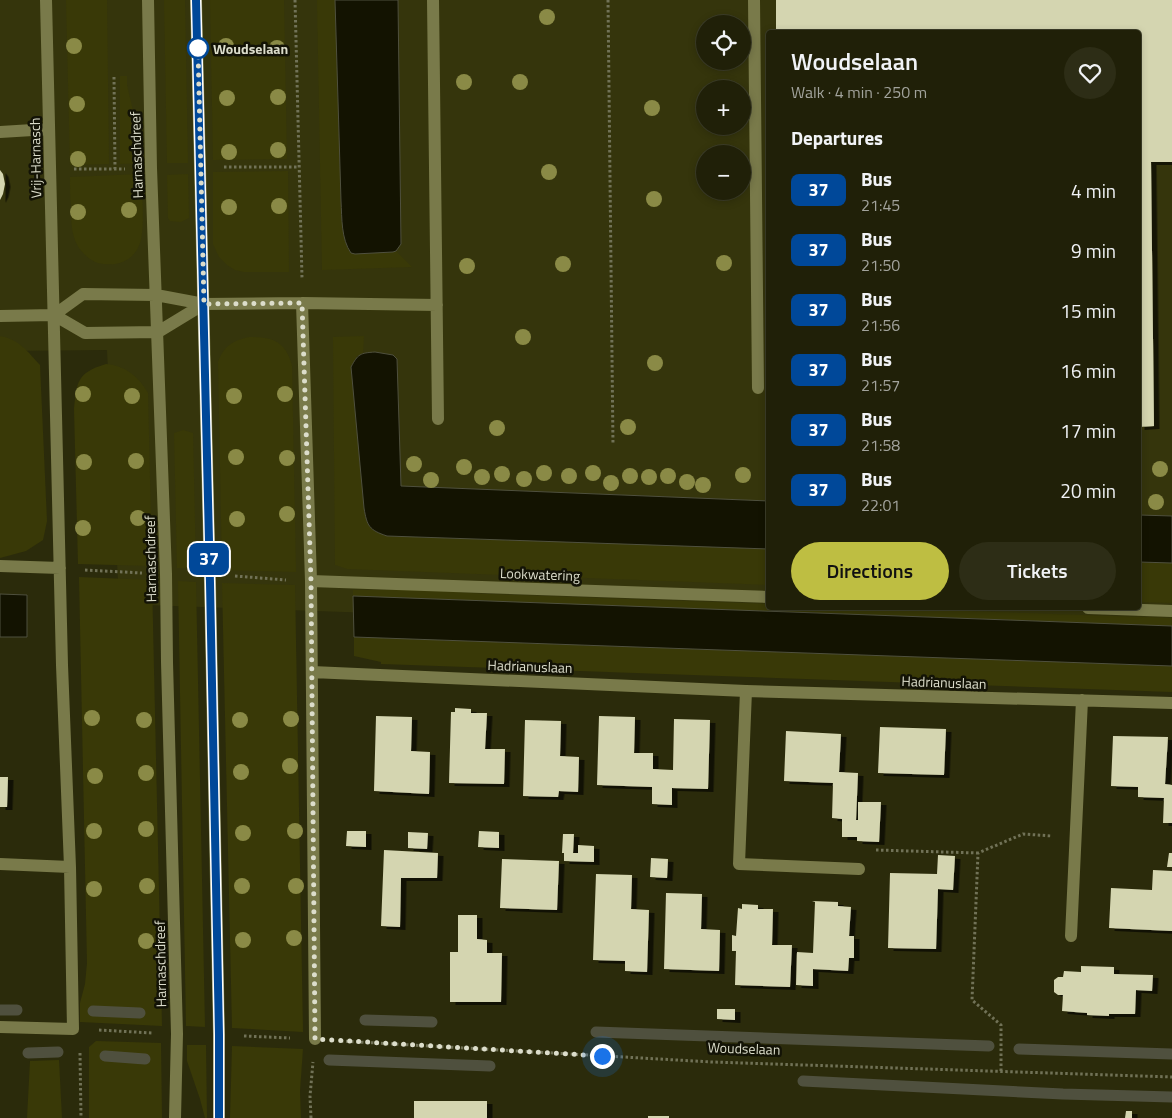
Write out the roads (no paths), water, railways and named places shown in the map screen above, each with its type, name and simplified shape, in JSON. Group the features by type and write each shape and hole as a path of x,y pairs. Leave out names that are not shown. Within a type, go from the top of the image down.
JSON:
{"street":[{"name":"Vrij-Harnasch","path":"46,0 54,315"},
{"name":"Harnaschdreef","path":"148,0 151,168 166,574 177,1034 175,1118"},
{"path":"196,0 219,1025 219,1118"},
{"path":"433,0 438,419"},
{"path":"754,0 758,388"},
{"path":"0,132 49,129"},
{"path":"54,315 82,294 156,294 204,304 437,305"},
{"path":"302,303 311,581 315,1039"},
{"path":"0,316 54,315 85,333 158,332 204,304"},
{"path":"0,1027 73,1029 54,315"},
{"path":"0,566 60,568"},
{"name":"Lookwatering","path":"311,581 766,596"},
{"path":"1141,610 1172,611"},
{"name":"Hadrianuslaan","path":"312,672 746,691 1172,703"},
{"path":"746,691 739,864 859,869"},
{"path":"1071,936 1082,700"},
{"path":"0,864 70,867"}],"waterway":[{"path":"0,1010 17,1010"},
{"path":"93,1011 140,1013"},
{"path":"365,1020 432,1022"},
{"path":"596,1032 989,1046"},
{"path":"1019,1049 1172,1054"},
{"path":"28,1053 58,1052"},
{"path":"105,1056 145,1059"},
{"path":"329,1060 490,1066"},
{"path":"803,1081 1063,1094 1172,1097"}],"place":[{"name":"Woudselaan","path":"198,48"}]}
